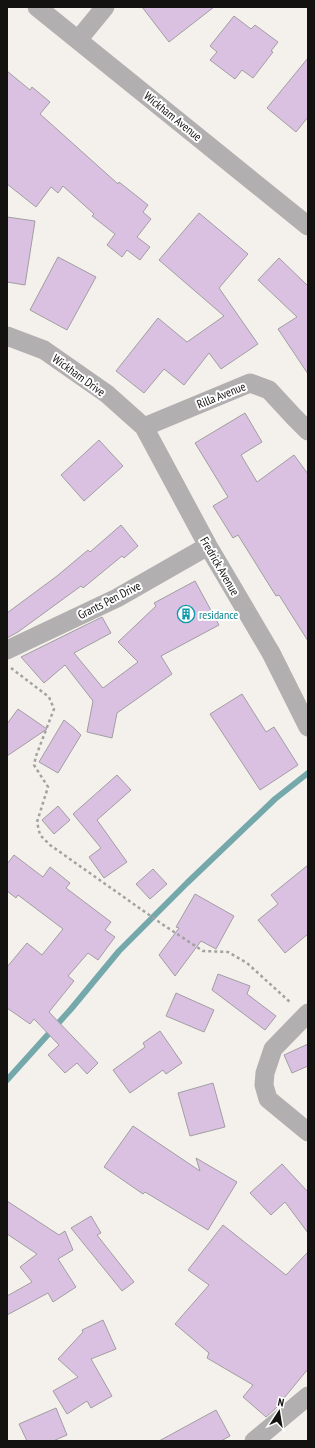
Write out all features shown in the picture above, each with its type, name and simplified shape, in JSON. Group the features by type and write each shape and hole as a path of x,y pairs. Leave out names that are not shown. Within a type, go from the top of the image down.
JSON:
{"street":[{"name":"Wickham Avenue","path":"37,7 308,226"},
{"path":"78,40 105,7"},
{"name":"Wickham Drive","path":"7,336 44,350 107,394 144,427"},
{"name":"Rilla Avenue","path":"144,427 250,383 269,390 308,431"},
{"name":"Fredrick Avenue","path":"144,427 208,546 271,653 308,727"},
{"name":"Grants Pen Drive","path":"7,650 117,598 208,546"},
{"path":"306,1015 273,1049 265,1073 264,1085 268,1099 308,1132"},
{"path":"254,1441 308,1396"}],"path":[{"path":"7,665 49,697 54,710 34,764 48,788 36,822 40,835 50,845 203,951 228,952 247,963 306,1015"}],"building":[{"path":"142,7 214,7 169,42"},
{"path":"234,16 251,29 255,25 278,42 271,51 273,52 253,78 242,70 235,79 210,60 217,52 210,46"},
{"path":"308,58 308,117 296,132 267,108"},
{"path":"7,71 30,90 32,87 50,102 40,114 118,184 119,182 148,205 143,212 151,219 137,237 150,247 140,260 127,250 122,257 107,245 115,234 92,216 94,214 63,186 58,193 51,187 36,207 7,184"},
{"path":"199,213 248,254 219,288 258,344 221,369 209,353 184,385 164,369 144,393 116,371 158,318 187,342 224,316 159,260"},
{"path":"7,217 35,221 25,285 7,282"},
{"path":"58,257 96,277 67,330 30,310"},
{"path":"279,258 308,286 308,374 278,329 297,317 258,280"},
{"path":"245,413 262,442 241,455 257,482 294,455 308,474 308,641 279,595 276,596 238,535 233,538 213,506 228,497 195,443"},
{"path":"99,440 123,466 84,501 61,475"},
{"path":"121,525 138,546 124,558 122,556 83,588 81,586 18,632 7,638 7,613 57,576 88,550 90,552"},
{"path":"195,581 219,625 161,656 172,674 117,713 112,738 87,732 93,701 65,665 44,683 21,657 102,617 111,633 74,653 103,688 138,662 118,642 156,606 154,603"},
{"path":"242,694 266,732 274,727 298,765 260,790 210,714"},
{"path":"18,709 47,729 7,756 7,724"},
{"path":"64,720 81,735 58,773 39,762"},
{"path":"117,775 131,790 97,820 127,862 104,878 89,857 101,848 73,814"},
{"path":"58,806 70,820 54,834 42,820"},
{"path":"14,855 43,877 50,867 70,883 66,888 111,922 105,930 115,937 98,960 88,953 68,976 74,981 49,1012 98,1063 87,1074 77,1063 65,1073 48,1055 59,1045 34,1019 30,1024 7,1008 7,967 27,943 42,955 63,929 18,895 16,898 7,891 7,864"},
{"path":"308,865 308,934 285,953 258,920 278,904 271,895"},
{"path":"153,869 167,884 150,899 136,884"},
{"path":"195,894 234,916 216,949 201,941 175,976 159,955 179,928 176,927"},
{"path":"218,974 250,986 247,994 276,1016 265,1030 212,990"},
{"path":"176,993 214,1010 204,1032 166,1016"},
{"path":"160,1031 182,1063 166,1074 163,1070 130,1093 113,1070 145,1047 143,1043"},
{"path":"308,1044 308,1066 292,1073 284,1055"},
{"path":"213,1083 225,1127 190,1136 178,1093"},
{"path":"133,1126 200,1171 196,1158 237,1182 208,1230 145,1192 143,1194 104,1167"},
{"path":"282,1164 308,1192 308,1233 285,1202 271,1215 250,1193"},
{"path":"7,1201 59,1235 65,1231 73,1250 58,1259 76,1287 53,1302 48,1293 7,1315 7,1296 32,1282 20,1267 37,1254 7,1234"},
{"path":"91,1216 101,1233 97,1235 134,1282 122,1291 71,1228"},
{"path":"223,1225 286,1275 308,1252 308,1369 275,1409 266,1417 243,1397 253,1385 207,1358 209,1353 175,1324 209,1285 188,1270"},
{"path":"103,1320 116,1349 91,1359 112,1396 91,1408 87,1401 67,1414 53,1391 78,1377 58,1359 83,1332 82,1330"},
{"path":"56,1408 67,1435 53,1441 27,1441 19,1424"},
{"path":"216,1410 230,1436 221,1441 159,1441"}],"waterway":[{"path":"7,1080 71,1009 119,951 187,883 275,799 308,773"}],"place":[{"name":"residance","path":"186,614"}]}
